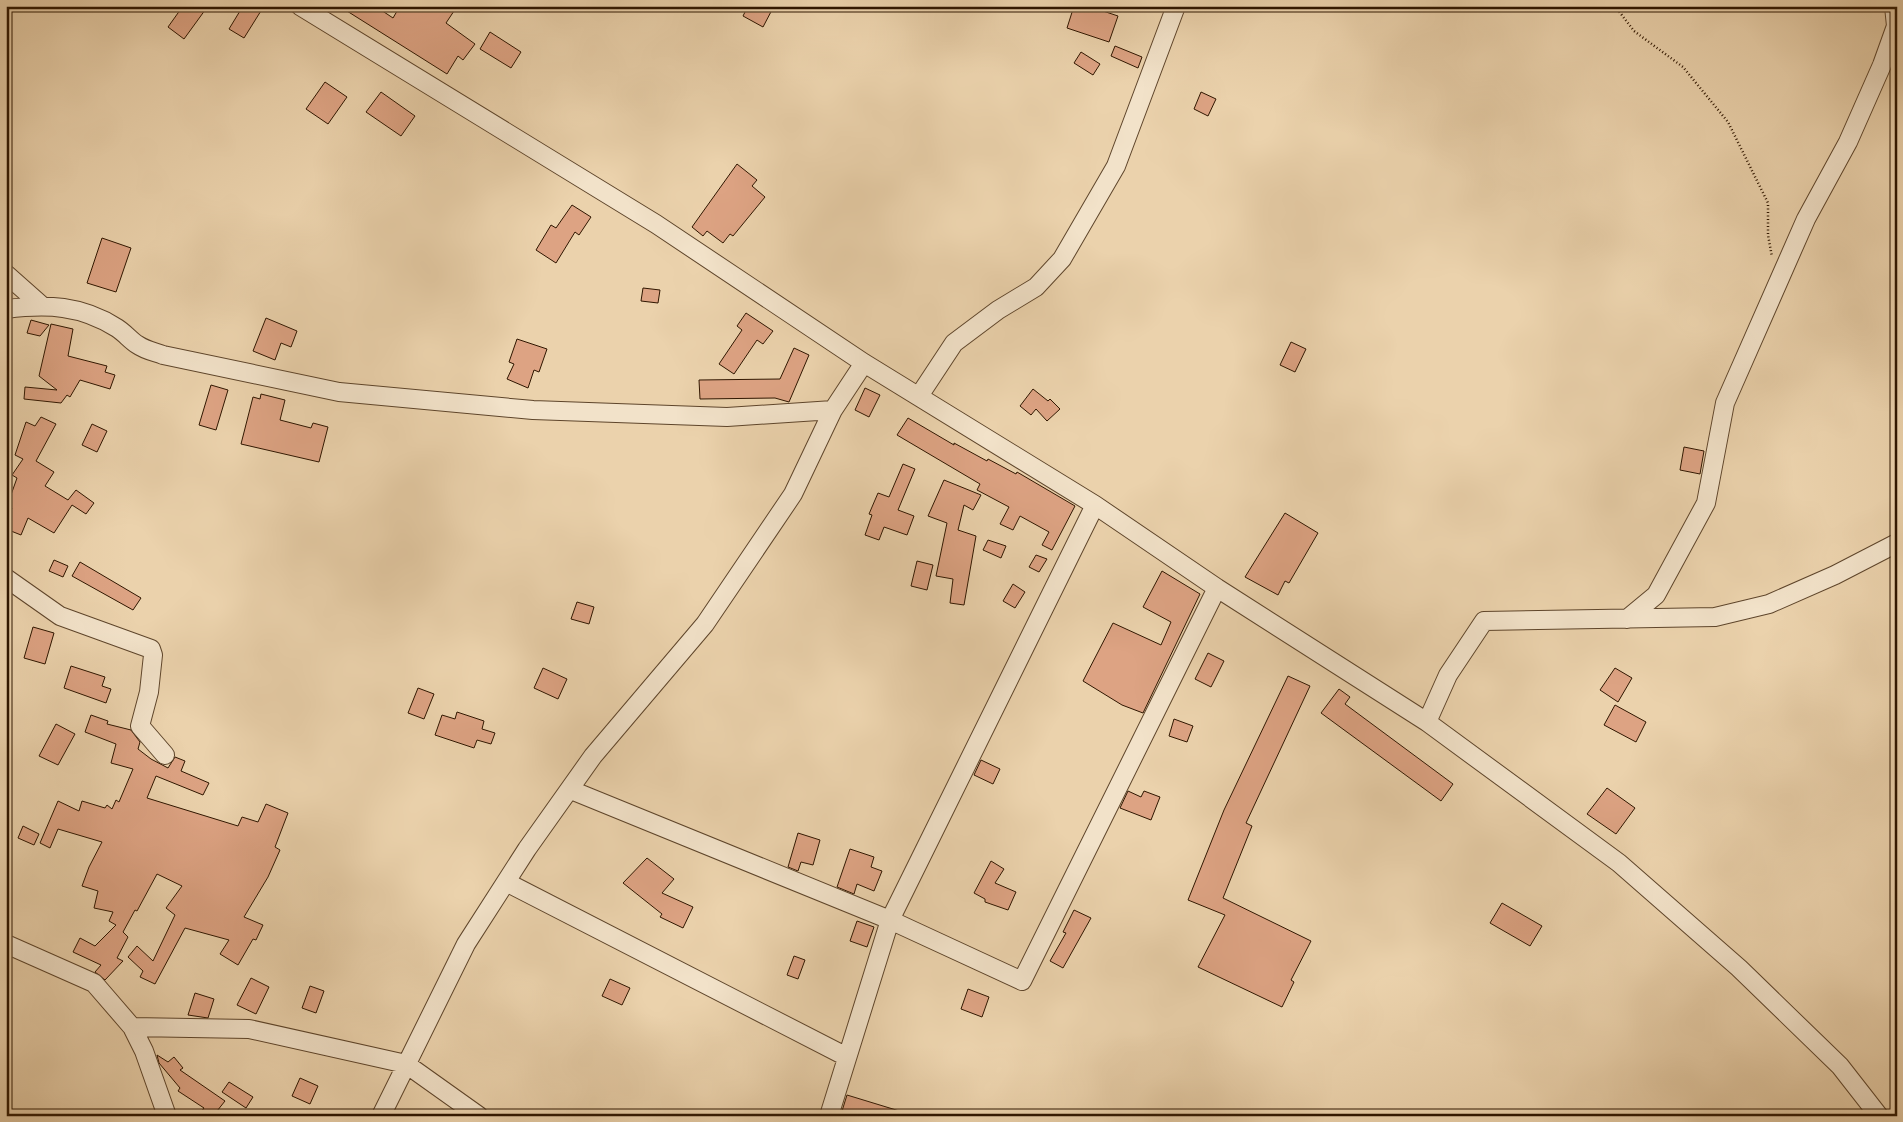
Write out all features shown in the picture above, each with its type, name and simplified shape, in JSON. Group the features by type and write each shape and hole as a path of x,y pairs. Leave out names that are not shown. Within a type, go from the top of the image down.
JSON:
{"street":[{"path":"300,6 656,224 864,363 1095,504 1217,588 1427,722 1619,864 1646,887 1738,968 1840,1066 1880,1116"},
{"path":"920,396 954,342 998,310 1036,287 1062,259 1116,166 1176,6"},
{"path":"1627,619 1656,595 1706,503 1725,403 1806,219 1848,142 1882,65 1896,26 1894,6"},
{"path":"6,274 40,305"},
{"path":"6,309 40,305 66,308 91,315 117,328 138,346 163,355 339,392 533,410 727,418 833,410"},
{"path":"380,1116 466,944 506,882 593,756 705,624 793,494 833,410 864,363"},
{"path":"829,1116 890,920 1095,504"},
{"path":"1427,722 1448,675 1484,621 1715,617 1768,604 1835,576 1897,543"},
{"path":"6,578 60,616 151,649 153,654 149,692 140,726 165,755"},
{"path":"571,790 890,920 1022,981 1217,588"},
{"path":"506,882 847,1057"},
{"path":"6,944 94,984 132,1027 144,1051 167,1116"},
{"path":"132,1027 248,1029 406,1064 479,1116"}],"path":[{"path":"1616,6 1634,31 1683,67 1728,122 1768,203 1768,235 1778,282"}],"building":[{"path":"183,6 208,6 184,39 168,27"},
{"path":"243,6 264,6 244,38 229,29"},
{"path":"339,6 375,6 393,18 400,6 446,6 454,11 446,23 475,44 463,60 458,56 447,74"},
{"path":"748,6 774,6 763,27 743,16"},
{"path":"1074,6 1088,6 1118,16 1109,42 1067,28"},
{"path":"490,32 521,52 511,68 480,49"},
{"path":"1115,46 1142,57 1138,68 1111,56"},
{"path":"1081,52 1100,64 1093,75 1074,63"},
{"path":"325,82 347,97 328,124 306,109"},
{"path":"381,92 415,116 401,136 366,112"},
{"path":"1201,92 1216,99 1208,116 1194,109"},
{"path":"737,164 757,180 752,186 765,197 733,236 730,234 723,243 707,231 703,236 692,227"},
{"path":"572,205 591,217 579,235 575,232 556,263 536,250 551,225 556,228"},
{"path":"102,238 131,248 116,292 87,283"},
{"path":"643,288 660,290 658,303 641,301"},
{"path":"746,313 773,331 763,344 757,340 734,374 719,364 742,330 737,326"},
{"path":"266,318 297,331 291,347 281,343 275,360 253,351"},
{"path":"31,320 49,325 40,336 27,333"},
{"path":"51,324 73,329 68,356 107,366 105,372 115,375 110,389 80,380 70,397 67,395 61,403 24,399 25,387 57,390 39,376"},
{"path":"517,339 547,349 539,372 534,370 528,388 507,379 514,364 509,362"},
{"path":"1291,342 1306,349 1295,372 1280,365"},
{"path":"794,348 809,355 789,402 775,398 700,399 699,380 780,379"},
{"path":"211,385 228,390 216,430 199,425"},
{"path":"865,388 880,395 869,417 855,410"},
{"path":"1033,389 1048,401 1050,399 1060,409 1047,421 1036,409 1031,415 1020,406"},
{"path":"261,394 285,400 280,420 311,428 313,423 328,427 319,462 241,444 253,397 260,399"},
{"path":"41,417 56,424 36,461 54,472 45,486 68,500 76,490 94,503 86,514 72,505 54,533 28,518 21,535 6,529 6,520 12,508 7,506 17,478 12,475 23,459 15,455 26,422 35,426"},
{"path":"908,418 954,445 954,443 1016,474 1017,472 1075,506 1052,550 1042,545 1049,532 1020,516 1013,530 1000,524 1009,507 977,490 980,484 897,435"},
{"path":"92,424 107,431 97,452 82,445"},
{"path":"1684,447 1704,451 1700,474 1680,470"},
{"path":"903,464 915,469 898,510 914,516 907,535 884,527 879,540 865,535 872,515 869,514 878,493 889,497"},
{"path":"944,480 981,495 973,510 964,505 958,530 976,536 964,605 950,603 953,579 936,576 947,523 928,516"},
{"path":"1285,513 1318,533 1289,583 1285,581 1278,595 1245,577"},
{"path":"988,540 1006,546 1001,558 983,550"},
{"path":"1036,555 1047,559 1039,572 1029,567"},
{"path":"54,560 68,566 63,577 49,571"},
{"path":"917,561 933,565 927,590 911,586"},
{"path":"80,562 141,598 133,610 72,576"},
{"path":"1162,571 1200,594 1143,713 1122,705 1083,681 1113,623 1161,645 1171,622 1143,607"},
{"path":"1013,584 1025,592 1015,608 1003,601"},
{"path":"577,602 594,607 589,624 571,619"},
{"path":"33,627 54,633 45,664 24,658"},
{"path":"1208,653 1224,661 1211,687 1195,679"},
{"path":"71,666 105,677 102,686 111,689 106,703 64,688"},
{"path":"543,668 567,679 558,699 534,688"},
{"path":"1615,668 1632,678 1618,702 1600,690"},
{"path":"1288,676 1310,686 1246,823 1252,826 1223,898 1311,941 1291,980 1294,982 1282,1007 1198,967 1225,915 1188,900 1224,810"},
{"path":"418,688 434,694 424,719 408,713"},
{"path":"1339,689 1350,697 1345,704 1453,784 1441,801 1321,713"},
{"path":"1615,705 1646,722 1636,742 1604,725"},
{"path":"457,712 484,721 482,729 495,733 491,744 477,740 474,748 435,735 442,715 455,719"},
{"path":"91,715 108,721 107,724 131,730 140,742 138,749 151,759 168,768 175,757 185,761 181,771 209,783 203,795 156,776 147,798 238,826 242,817 258,822 266,804 288,813 275,847 280,850 268,877 244,917 263,925 256,940 253,939 238,965 220,954 229,940 185,928 155,984 140,977 143,971 128,957 137,946 153,961 175,915 166,908 182,886 157,874 123,932 128,937 117,958 123,961 105,980 95,972 101,965 73,952 80,938 95,946 116,925 109,921 113,912 94,908 98,891 82,886 102,842 58,829 50,848 40,843 58,801 79,811 82,801 105,808 107,805 112,809 116,800 119,802 133,769 111,763 116,744 85,732"},
{"path":"1174,719 1193,726 1187,742 1169,736"},
{"path":"56,724 75,734 58,765 39,756"},
{"path":"981,760 1000,769 993,784 974,775"},
{"path":"1607,788 1635,808 1616,834 1587,814"},
{"path":"1128,791 1141,797 1144,791 1160,797 1151,820 1120,808"},
{"path":"23,826 39,834 34,845 18,838"},
{"path":"798,833 820,840 813,865 801,862 798,871 788,867"},
{"path":"850,849 874,857 871,867 882,871 874,891 857,884 854,894 837,887"},
{"path":"647,858 674,879 662,893 693,907 683,928 660,917 662,914 623,883"},
{"path":"991,861 1004,869 995,883 1016,892 1008,910 985,902 985,899 974,893"},
{"path":"1502,903 1542,926 1530,946 1490,923"},
{"path":"1074,910 1091,918 1063,968 1050,961 1066,933 1063,932"},
{"path":"857,921 874,927 867,947 850,941"},
{"path":"794,956 805,960 798,979 787,975"},
{"path":"251,978 269,987 256,1014 237,1005"},
{"path":"610,979 630,988 622,1005 602,996"},
{"path":"310,986 324,991 316,1013 302,1008"},
{"path":"968,989 989,997 982,1017 961,1009"},
{"path":"195,993 214,999 208,1018 188,1015"},
{"path":"157,1055 168,1062 174,1057 183,1068 180,1070 225,1101 213,1116 198,1116 204,1108 178,1091 180,1088 159,1063"},
{"path":"300,1078 318,1086 310,1104 292,1096"},
{"path":"229,1082 253,1097 246,1108 222,1092"},
{"path":"847,1095 906,1113 905,1116 856,1116 842,1111"}]}
